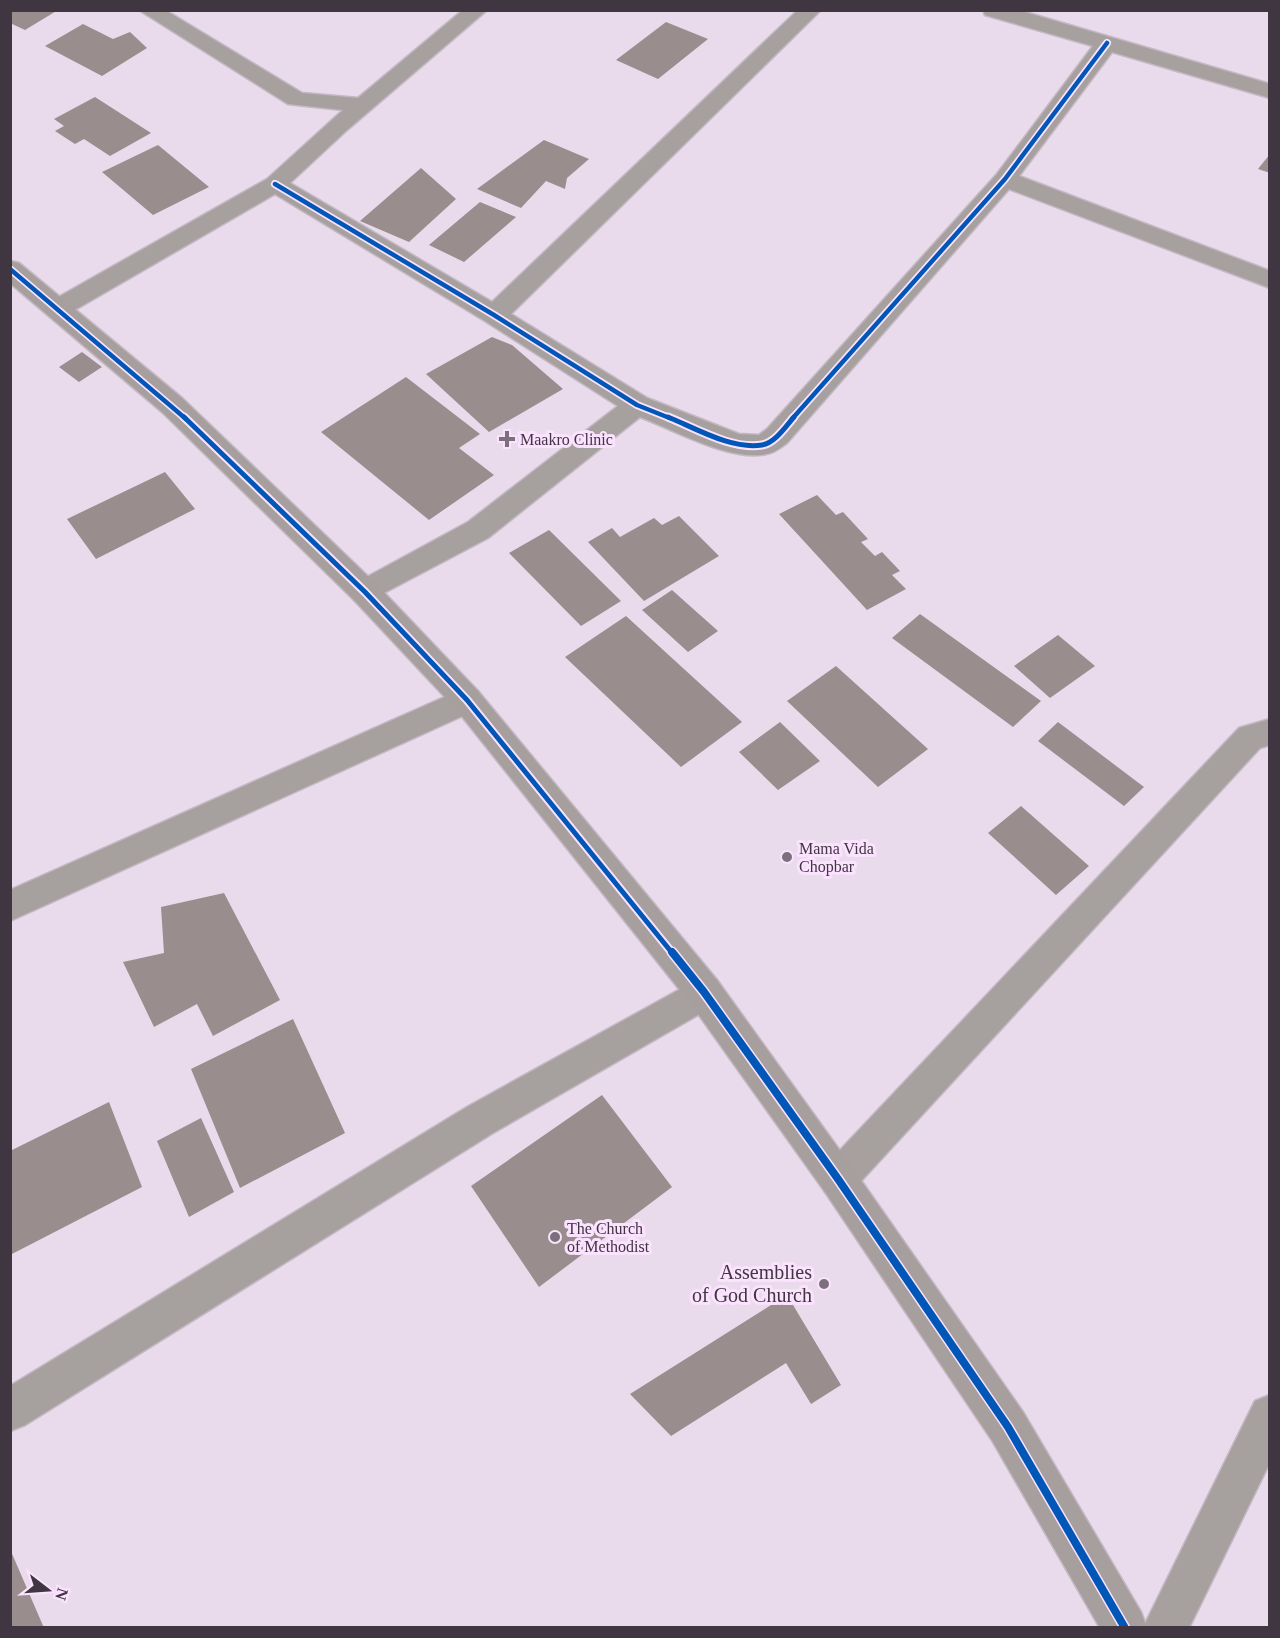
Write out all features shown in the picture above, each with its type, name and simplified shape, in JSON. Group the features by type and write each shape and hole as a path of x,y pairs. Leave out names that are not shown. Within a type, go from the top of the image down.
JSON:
{"street":[{"path":"149,10 296,99 364,105"},
{"path":"57,309 275,184 477,10"},
{"path":"494,315 811,10"},
{"path":"993,10 1269,91"},
{"path":"275,184 494,315 637,405 737,444 764,445 777,436 1005,179 1107,43"},
{"path":"296,99 318,145"},
{"path":"1005,179 1269,280"},
{"path":"10,269 172,405 365,592 466,700 704,992 838,1179 1008,1427 1125,1628"},
{"path":"365,592 478,530 637,405"},
{"path":"10,906 466,700"},
{"path":"838,1179 1250,737 1269,732"},
{"path":"10,1410 480,1120 704,992"},
{"path":"1165,1628 1269,1416"}],"building":[{"path":"10,10 58,10 25,30 10,23"},
{"path":"666,22 708,39 658,79 616,60"},
{"path":"83,24 113,39 130,32 147,48 102,76 45,46"},
{"path":"95,97 151,133 110,156 84,139 75,144 55,131 64,126 54,119"},
{"path":"544,140 589,159 567,178 565,189 546,181 521,208 477,189"},
{"path":"158,145 209,187 153,215 102,172"},
{"path":"1270,154 1270,173 1258,169"},
{"path":"421,168 456,199 409,242 360,221"},
{"path":"480,202 516,217 464,262 429,245"},
{"path":"492,337 512,345 563,389 489,432 426,374"},
{"path":"82,352 102,367 79,382 59,367"},
{"path":"406,377 480,434 459,448 494,475 429,520 321,432"},
{"path":"165,472 195,509 96,559 67,519"},
{"path":"817,495 836,515 843,512 868,539 861,542 875,556 882,552 900,571 892,575 906,589 867,610 779,514"},
{"path":"679,516 719,556 644,601 588,542 612,528 620,537 654,518 662,525"},
{"path":"549,530 621,601 581,626 509,553"},
{"path":"672,590 718,631 688,652 642,610"},
{"path":"920,614 1041,701 1013,727 892,638"},
{"path":"626,616 742,722 681,767 565,657"},
{"path":"1058,635 1095,666 1050,698 1014,666"},
{"path":"836,666 928,749 878,787 787,701"},
{"path":"780,722 820,761 778,790 739,752"},
{"path":"1058,722 1144,787 1124,806 1038,741"},
{"path":"1021,806 1089,866 1056,895 988,833"},
{"path":"224,893 280,1000 213,1036 197,1004 154,1027 123,962 164,953 161,907"},
{"path":"293,1019 345,1133 240,1188 191,1069"},
{"name":"The Church of Methodist","path":"602,1095 672,1187 539,1287 471,1186"},
{"path":"109,1102 142,1187 10,1255 10,1151"},
{"path":"201,1118 234,1192 189,1217 157,1141"},
{"path":"787,1295 841,1385 811,1404 786,1363 671,1436 630,1394"},
{"path":"10,1549 44,1628 10,1628"}],"cycle path":[{"path":"275,184 494,315 637,405 737,444 764,445 777,436 1005,179 1107,43"},
{"path":"10,269 172,405 365,592 467,700 704,992 838,1179 1008,1427 1125,1628"}],"place":[{"name":"Maakro Clinic","path":"507,439"},
{"name":"Mama Vida Chopbar","path":"787,857"},
{"name":"The Church of Methodist","path":"555,1237"},
{"name":"Assemblies of God Church","path":"824,1284"}]}
